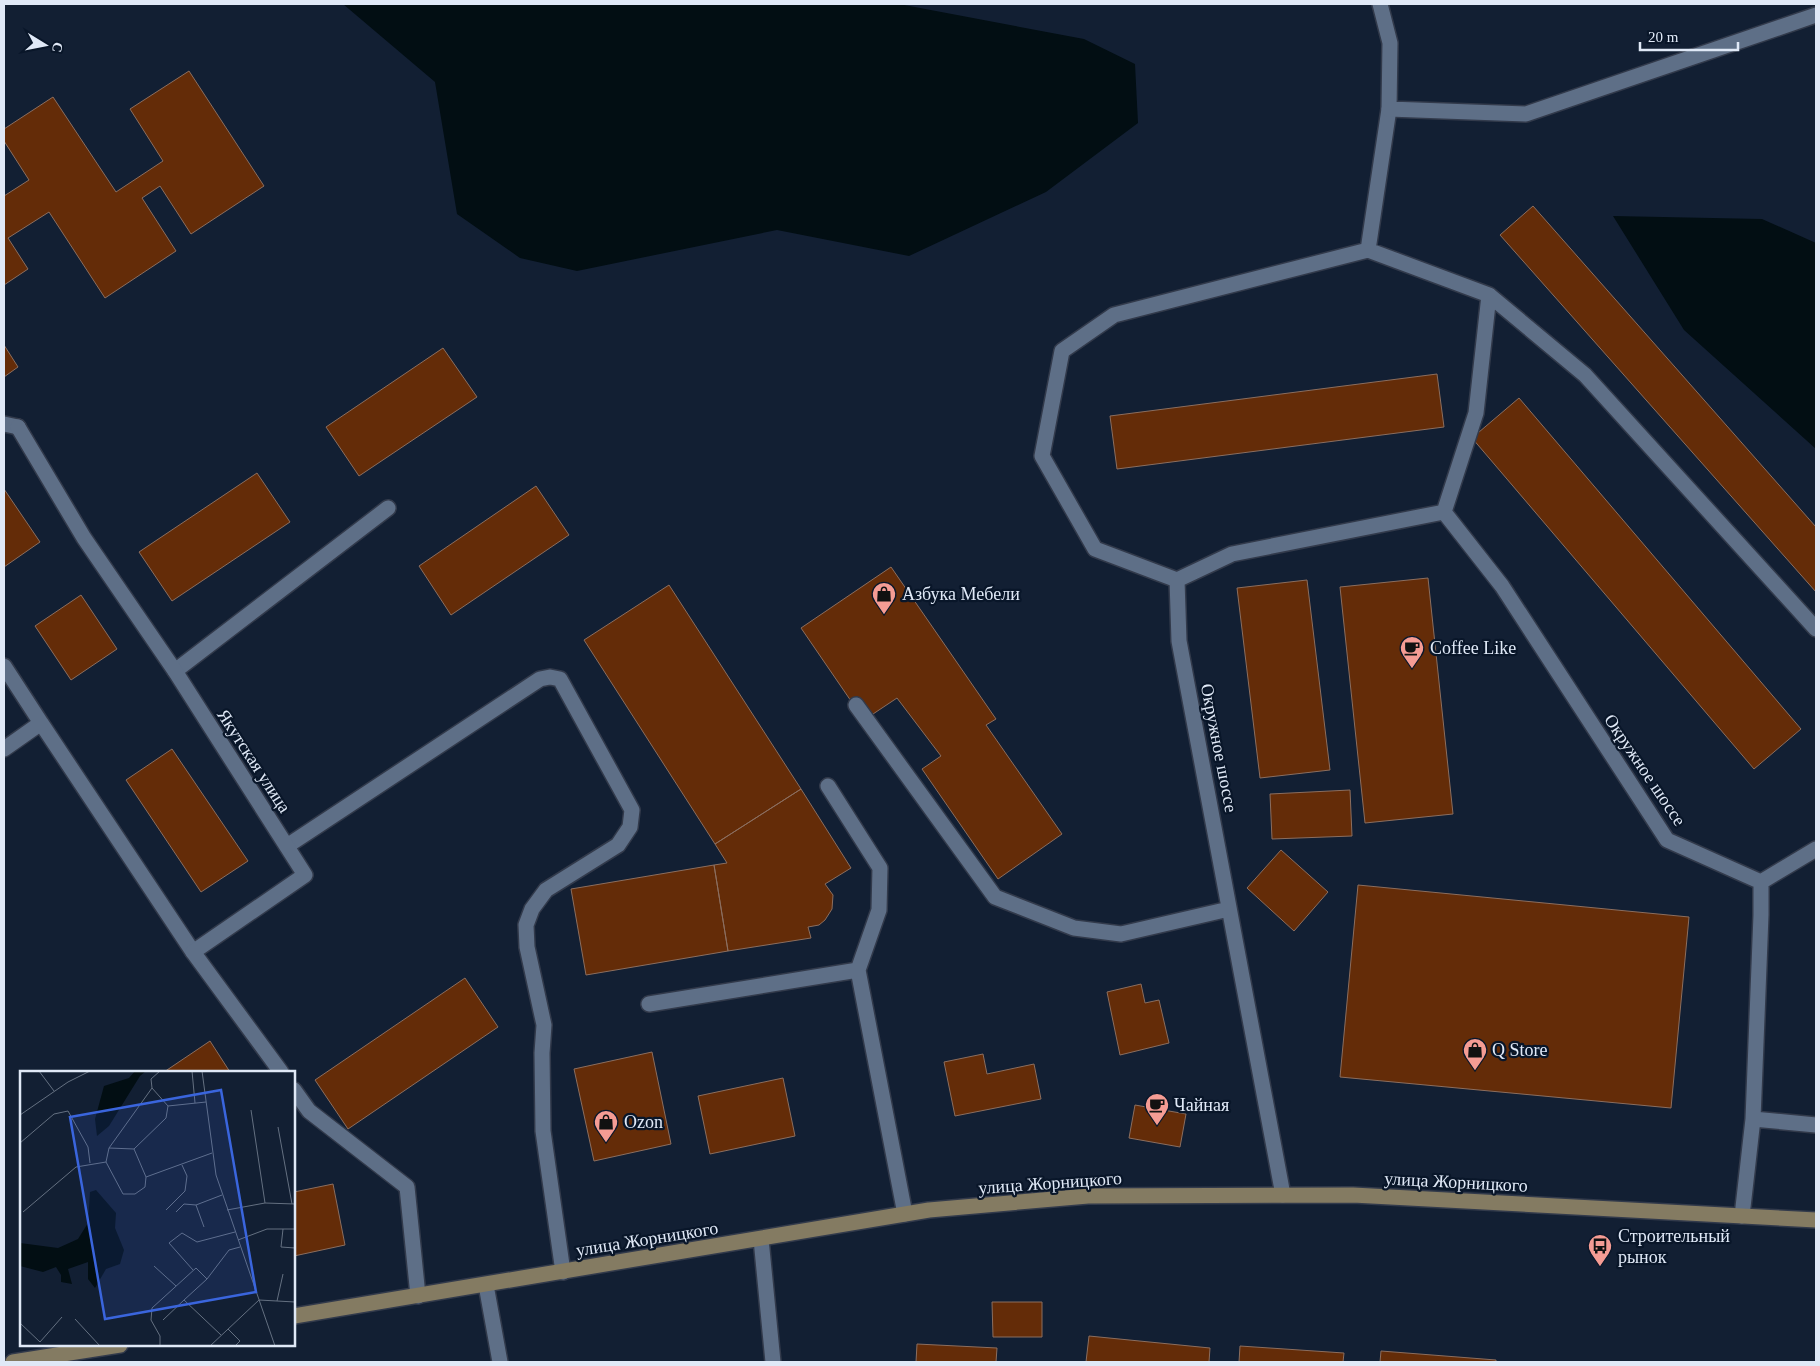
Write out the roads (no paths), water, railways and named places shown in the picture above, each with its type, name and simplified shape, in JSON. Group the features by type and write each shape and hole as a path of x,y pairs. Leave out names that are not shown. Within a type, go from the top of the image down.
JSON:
{"main road":[{"name":"улица Жорницкого","path":"295,1316 929,1210 1088,1196 1353,1196 1816,1220"},
{"path":"13,1362 114,1346"}],"street":[{"path":"1368,250 1389,109 1390,43 1380,4"},
{"path":"1389,109 1526,114 1816,15"},
{"path":"1489,294 1476,413 1444,512 1232,554 1177,580 1095,549 1042,456 1062,351 1114,315 1368,250 1489,294 1585,375 1816,629"},
{"name":"Якутская улица","path":"11,425 84,538 175,671 305,875 193,952"},
{"path":"175,671 388,508"},
{"name":"Окружное шоссе","path":"1444,512 1502,586 1667,840 1761,882"},
{"name":"Окружное шоссе","path":"1177,580 1179,641 1283,1195"},
{"path":"4,666 193,952 281,1071"},
{"path":"287,846 540,679 550,677 560,679 632,810 630,828 618,845 546,890 532,909 526,926 527,948 544,1025 542,1053 543,1131 562,1272"},
{"path":"856,705 995,897 1074,928 1121,934 1229,909"},
{"path":"4,749 40,722"},
{"path":"828,786 880,868 879,910 858,970 905,1214"},
{"path":"1742,1216 1753,1119 1761,882 1816,849"},
{"path":"649,1004 858,970"},
{"path":"295,1091 309,1111 407,1187 418,1296"},
{"path":"1753,1119 1816,1125"},
{"path":"761,1239 773,1362"},
{"path":"486,1285 500,1362"}],"place":[{"name":"Азбука Мебели","path":"884,615"},
{"name":"Coffee Like","path":"1412,669"},
{"name":"Q Store","path":"1475,1071"},
{"name":"Чайная","path":"1157,1126"},
{"name":"Ozon","path":"606,1143"},
{"name":"Строительный рынок","path":"1600,1267"}]}
